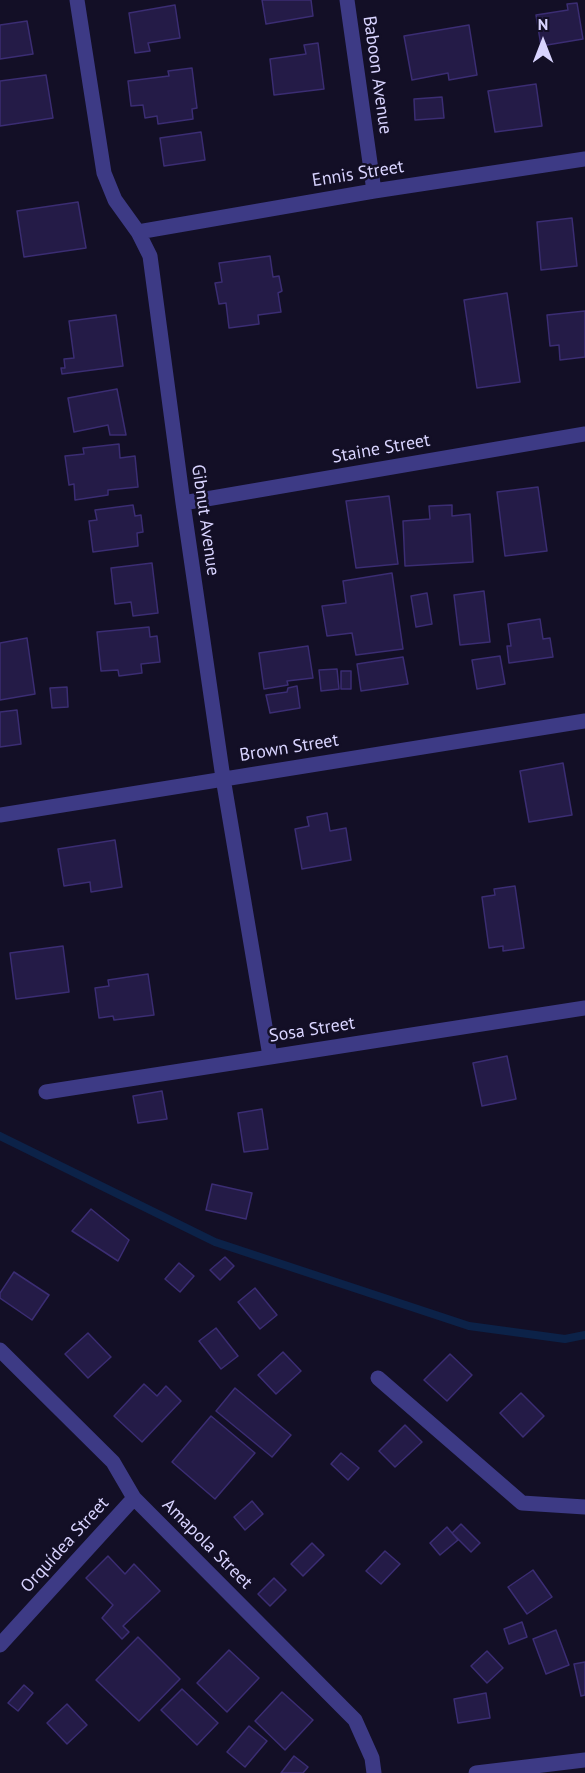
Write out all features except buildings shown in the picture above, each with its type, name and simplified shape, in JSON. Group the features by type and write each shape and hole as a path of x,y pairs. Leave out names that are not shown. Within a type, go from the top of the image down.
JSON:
{"street":[{"name":"Gibnut Avenue","path":"77,0 104,173 115,200 138,232 150,256 223,778 270,1056"},
{"name":"Baboon Avenue","path":"347,0 374,191"},
{"name":"Ennis Street","path":"138,232 374,191 585,159"},
{"name":"Staine Street","path":"183,503 585,434"},
{"name":"Brown Street","path":"0,815 585,721"},
{"name":"Sosa Street","path":"45,1092 585,1008"},
{"name":"Amapola Street","path":"0,1350 113,1462 134,1498 355,1720 372,1758 374,1773"},
{"path":"378,1378 522,1503 585,1508"},
{"name":"Orquídea Street","path":"0,1645 134,1498"},
{"path":"476,1773 585,1760"}],"waterway":[{"path":"0,1136 215,1242 469,1326 565,1339 585,1335"}]}
